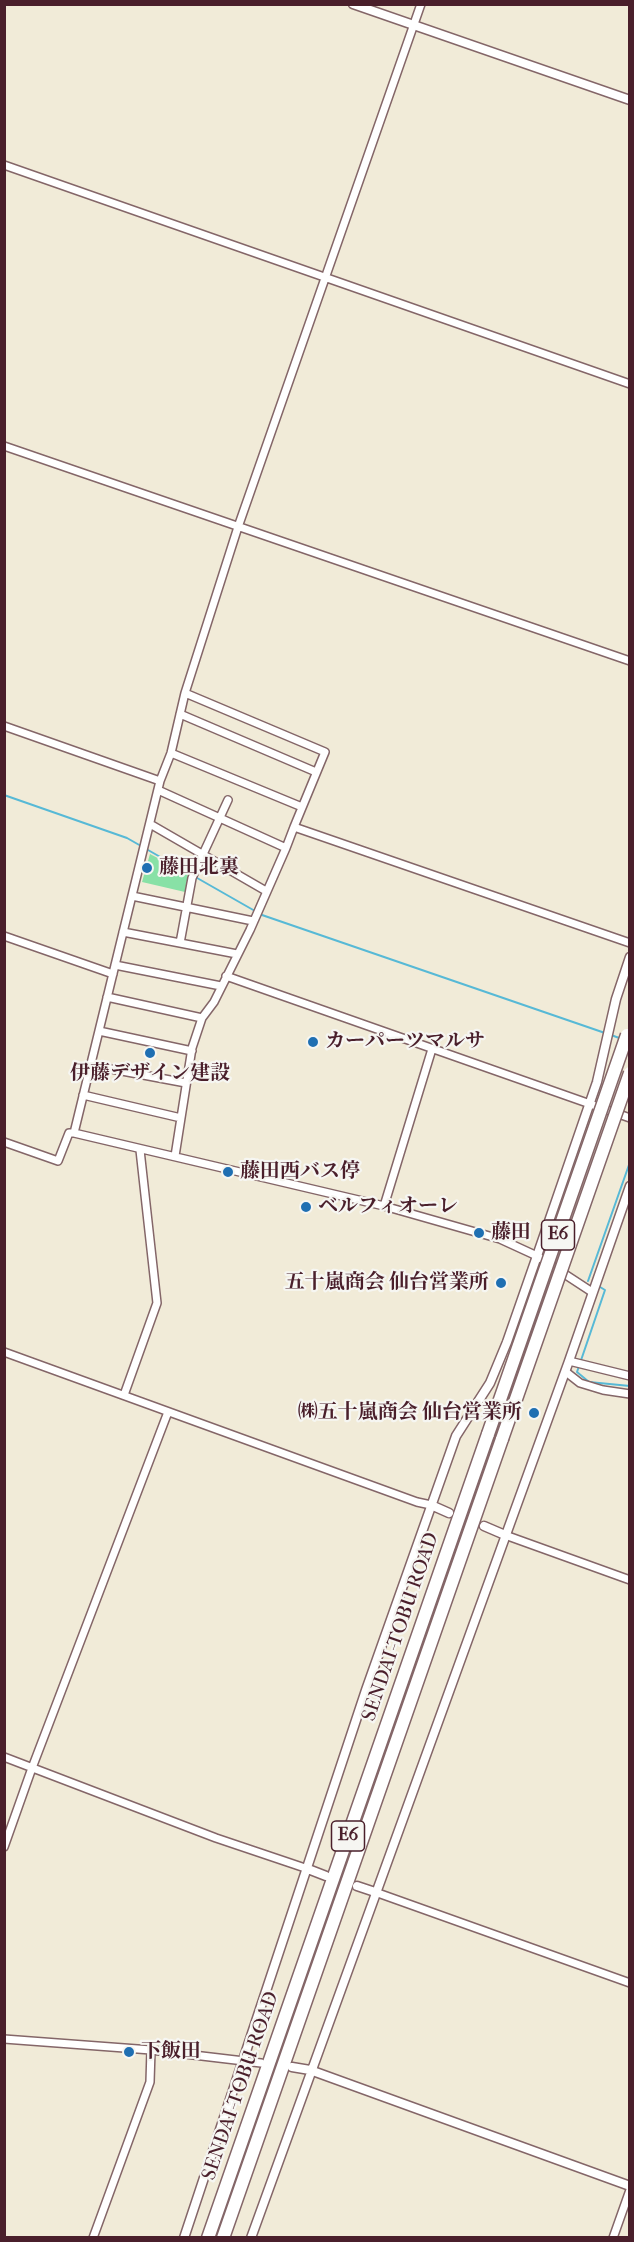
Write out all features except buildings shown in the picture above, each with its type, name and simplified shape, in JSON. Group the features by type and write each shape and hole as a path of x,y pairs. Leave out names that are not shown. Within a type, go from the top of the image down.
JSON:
{"highway":[{"name":"SENDAI-TOBU ROAD","path":"208,2238 628,1032"},
{"name":"SENDAI-TOBU ROAD","path":"223,2238 630,1073"}],"street":[{"path":"353,4 630,100"},
{"path":"74,1133 160,781 171,753 185,693 238,527 421,4"},
{"path":"4,165 630,384"},
{"path":"4,446 630,661"},
{"path":"175,1156 192,1051 202,1018 214,1002 256,914 325,752 185,693"},
{"path":"180,714 316,772"},
{"path":"4,726 160,781"},
{"path":"171,753 302,807"},
{"path":"158,789 286,848"},
{"path":"180,943 192,878 228,800"},
{"path":"150,824 266,891"},
{"path":"294,827 630,944"},
{"path":"132,896 186,909 256,914"},
{"path":"123,932 237,954"},
{"path":"4,936 113,974"},
{"path":"184,2238 366,1690 431,1505 456,1436 490,1383 537,1256 597,1082 607,1035 630,957"},
{"path":"115,965 221,986"},
{"path":"226,976 630,1118"},
{"path":"107,998 202,1018"},
{"path":"99,1031 192,1051"},
{"path":"384,1206 432,1049"},
{"path":"90,1065 186,1083"},
{"path":"83,1095 181,1118"},
{"path":"4,1142 58,1161 69,1133 74,1133 384,1206 500,1239 537,1256 592,1292"},
{"path":"124,1395 157,1303 140,1150"},
{"path":"250,2238 505,1535 571,1362 592,1292 630,1186"},
{"path":"4,1352 449,1513"},
{"path":"571,1362 630,1376"},
{"path":"566,1372 580,1383 603,1390 630,1394"},
{"path":"4,1847 168,1412"},
{"path":"484,1526 630,1580"},
{"path":"4,1757 216,1838 326,1876"},
{"path":"357,1886 630,1983"},
{"path":"4,2039 151,2050 261,2063"},
{"path":"93,2238 150,2082 151,2050"},
{"path":"292,2067 310,2070 630,2188 613,2238"}],"green space":[{"path":"150,854 188,874 185,892 142,882"}],"waterway":[{"path":"4,795 127,838 262,915 605,1033"},
{"path":"611,1035 622,1039"},
{"path":"588,1281 630,1162"},
{"path":"600,1287 605,1290 577,1372 589,1382 630,1386"}],"place":[{"name":"藤田北裏","path":"147,868"},
{"name":"カーパーツマルサ","path":"313,1042"},
{"name":"伊藤デザイン建設","path":"150,1053"},
{"name":"藤田西バス停","path":"228,1172"},
{"name":"ベルフィオーレ","path":"306,1207"},
{"name":"藤田","path":"479,1233"},
{"name":"五十嵐商会 仙台営業所","path":"501,1283"},
{"name":"㈱五十嵐商会 仙台営業所","path":"534,1413"},
{"name":"下飯田","path":"129,2052"}]}
